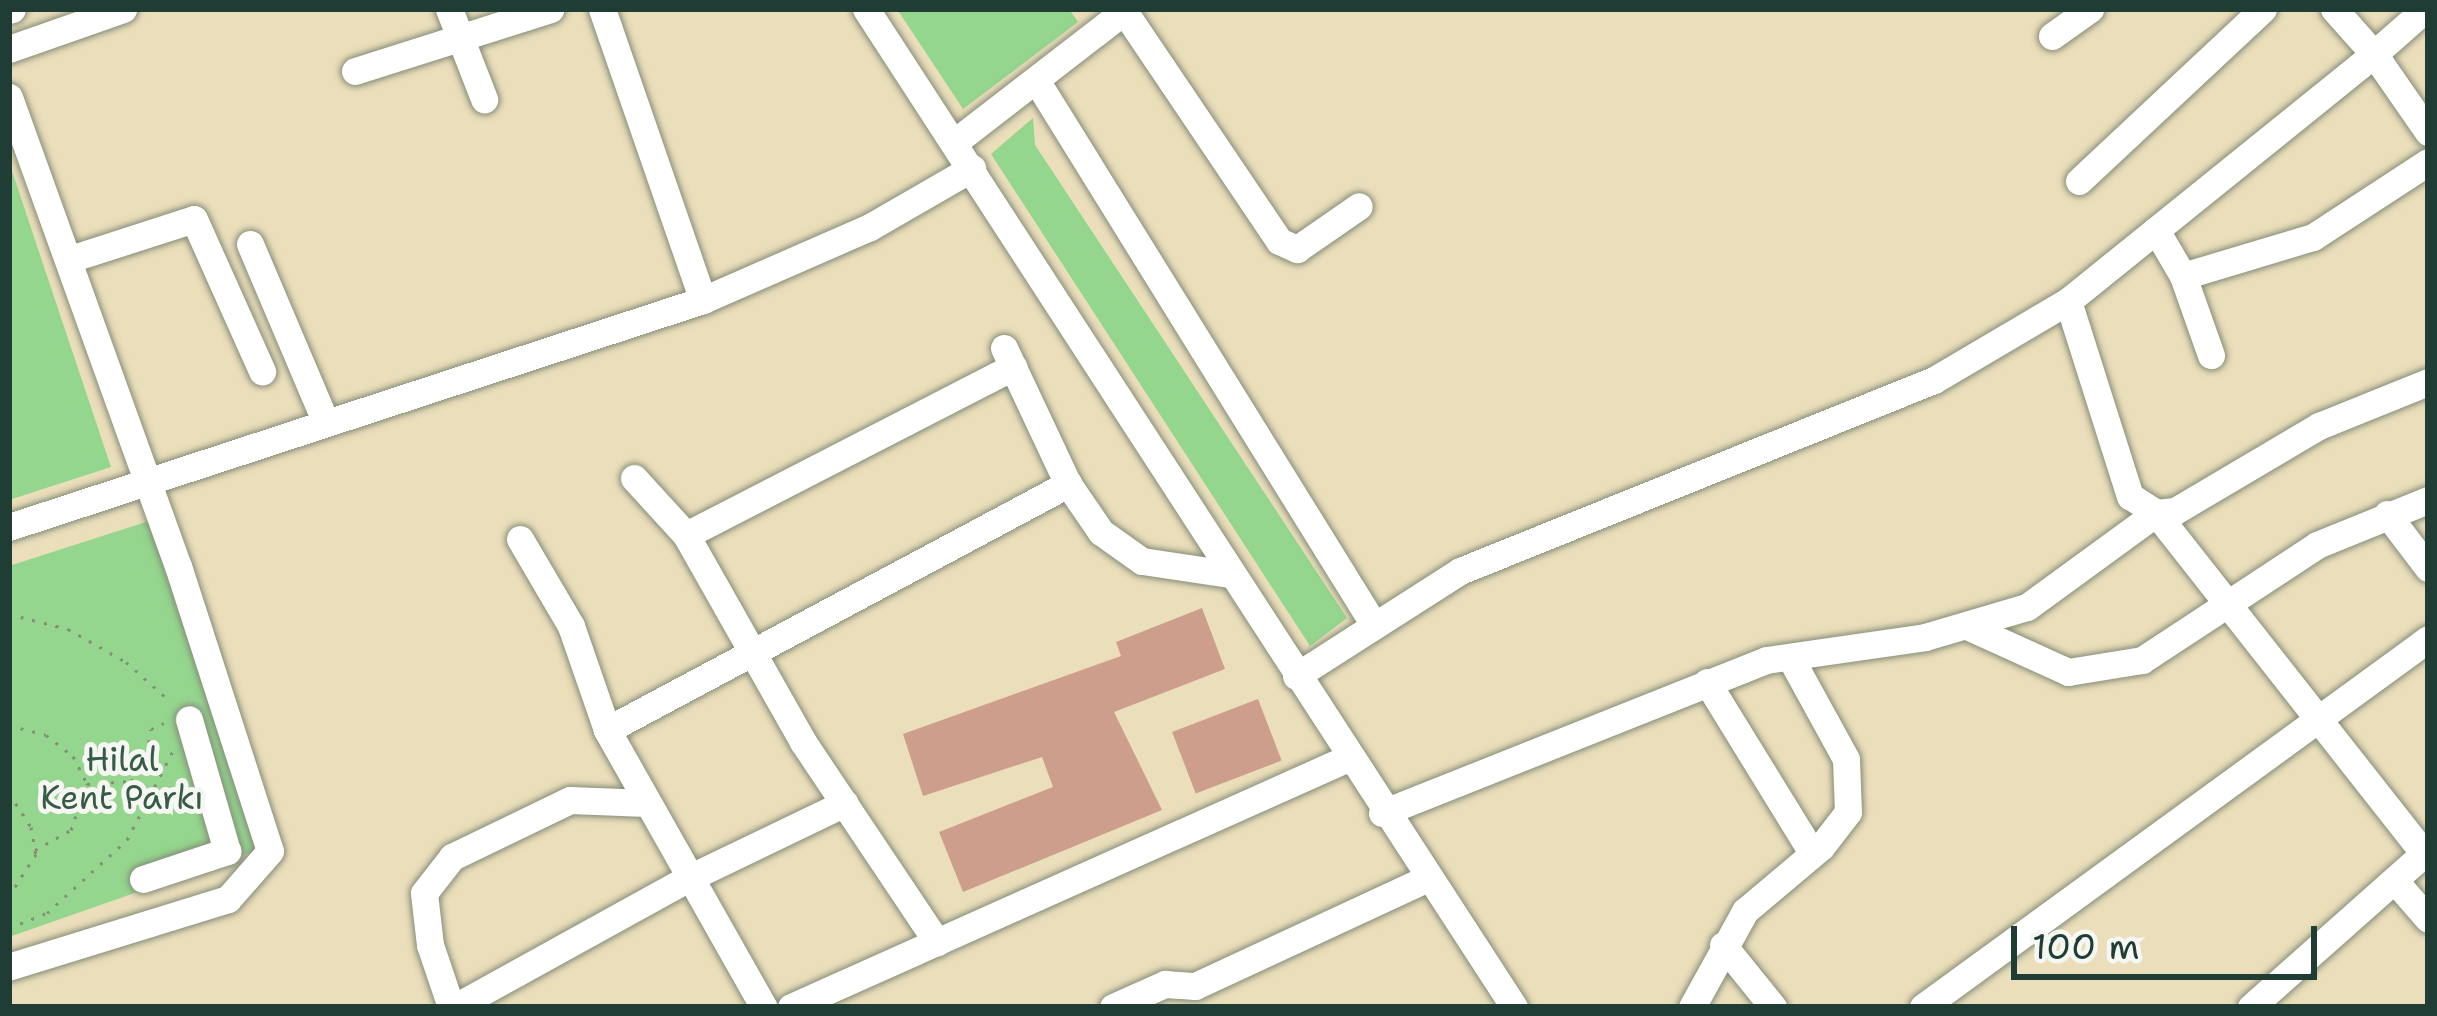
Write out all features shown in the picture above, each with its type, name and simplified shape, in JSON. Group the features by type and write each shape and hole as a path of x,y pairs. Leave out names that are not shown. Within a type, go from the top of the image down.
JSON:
{"street":[{"path":"9,50 123,9"},
{"path":"448,9 484,99"},
{"path":"355,71 550,9"},
{"path":"602,9 703,300"},
{"path":"866,9 956,141 1502,1003"},
{"path":"2051,36 2090,9"},
{"path":"2079,181 2263,9"},
{"path":"2334,9 2374,54 2428,131"},
{"path":"1296,676 1508,548 1934,380 2068,301 2426,9"},
{"path":"956,141 1111,14 1279,241 1297,249 1359,206"},
{"path":"1036,80 1374,626"},
{"path":"9,97 226,703 268,828 270,851 247,885 207,908 9,967"},
{"path":"2183,276 2313,237 2428,162"},
{"path":"9,527 703,300 870,227 972,168"},
{"path":"70,259 194,219 262,371"},
{"path":"2156,230 2183,276 2211,355"},
{"path":"250,244 325,421"},
{"path":"2068,301 2129,496 2156,513 2319,724 2426,852 2251,1007"},
{"path":"686,535 1008,358 1068,484 1101,532 1142,561 1229,574"},
{"path":"1382,813 1707,682 1790,656 1969,627 2027,608 2156,513 2175,511 2319,426 2428,382"},
{"path":"634,478 686,535 749,650 937,942"},
{"path":"607,730 749,650 1068,484"},
{"path":"1969,627 2075,672 2142,660 2227,607 2284,564 2387,514 2428,500"},
{"path":"2387,514 2428,568"},
{"path":"520,539 572,626 607,730 764,1007"},
{"path":"1923,1007 2190,806 2319,724 2428,639"},
{"path":"1692,1007 1744,911 1812,853 1848,812 1852,778 1790,656"},
{"path":"1707,682 1812,853"},
{"path":"143,879 227,851 184,720 226,703"},
{"path":"790,1007 1346,758"},
{"path":"646,803 570,800 452,857 424,893 430,945 453,1007 687,878 845,803"},
{"path":"1113,1007 1165,984 1190,996 1426,879"},
{"path":"2395,881 2428,919"},
{"path":"1723,945 1773,1007"}],"path":[{"path":"9,614 68,629 171,701 177,717 151,729 145,766 130,781 88,784"},
{"path":"9,928 47,914 127,840 162,778 184,720"},
{"path":"9,725 46,735 73,756 88,784 71,830 35,850 9,896"},
{"path":"9,793 35,850"}],"green space":[{"path":"897,9 1069,9 1078,22 963,109"},
{"path":"1033,118 1035,145 1347,618 1310,646 991,154"},
{"path":"9,162 111,467 9,500"},
{"name":"Hilal Kent Parkı","path":"152,520 263,848 9,937 9,566"}],"building":[{"path":"1202,608 1225,669 1114,712 1162,810 963,892 939,832 1053,787 1042,757 923,796 903,734 1121,656 1116,642"},
{"path":"1258,699 1282,761 1196,794 1172,732"}]}
